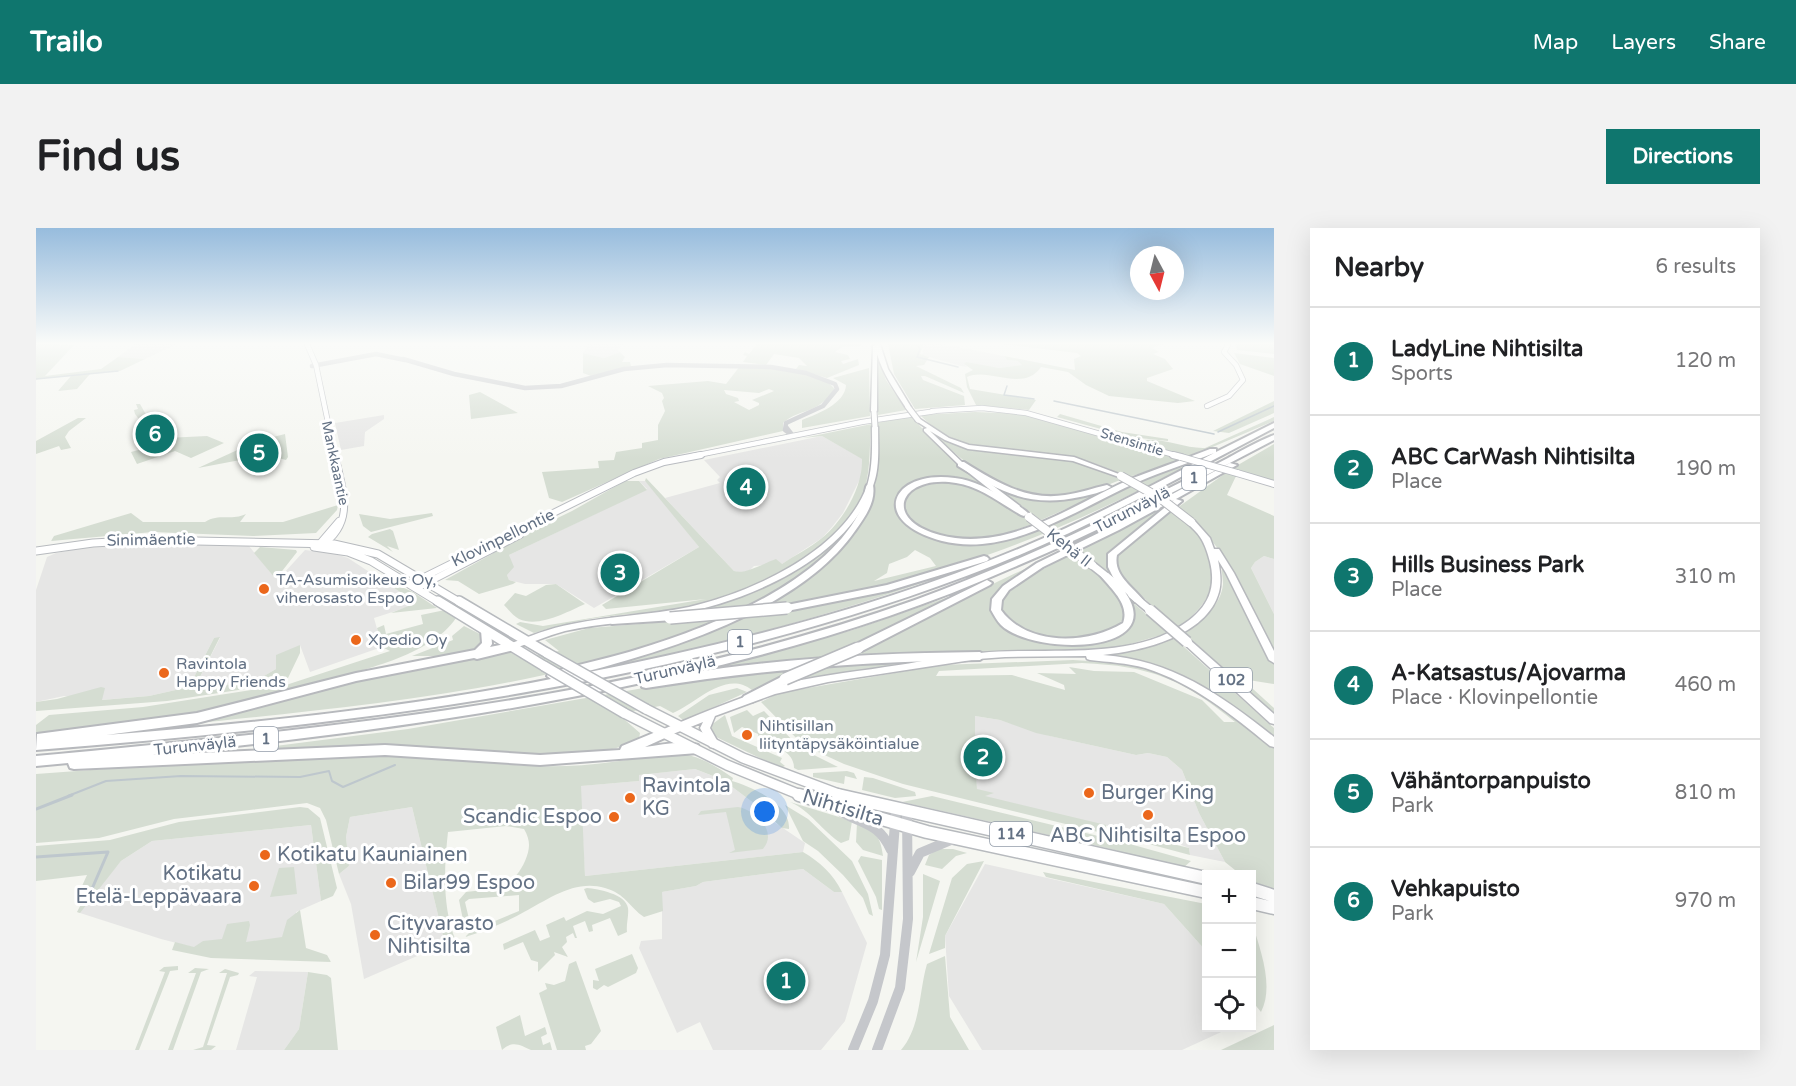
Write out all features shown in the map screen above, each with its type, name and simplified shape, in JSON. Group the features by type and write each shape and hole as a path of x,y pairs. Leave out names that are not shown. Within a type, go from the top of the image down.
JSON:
{"highway":[{"path":"427,703 610,663 678,641 747,609 806,574 852,532 864,512 870,487 875,427 875,382"},
{"name":"Kehä II","path":"895,382 918,420 961,464 1138,600 1274,720"},
{"path":"918,420 947,440 968,447 1074,459 1121,476 1160,498 1191,522 1204,536 1230,573 1274,660"},
{"name":"Turunväylä","path":"36,745 195,731 427,703 617,671 780,632 906,594 992,563 1144,493 1274,425"},
{"path":"1027,515 979,487 946,479 929,480 910,486 902,493 898,502 900,511 908,522 928,535 954,542 984,542 1026,530 1159,471 1252,436"},
{"path":"1105,575 1119,592 1130,614 1127,625 1114,634 1075,641 1039,639 1011,628 996,610 997,599 1006,588 1033,569 1223,472 1270,439"},
{"name":"Turunväylä","path":"36,762 317,733 494,706 635,679 797,640 916,603 1040,554 1270,439"},
{"path":"961,464 1004,490 1046,500 1085,494 1159,471"},
{"path":"36,739 197,718 356,677 510,647 569,627 705,605 783,573 835,538 856,513 870,487"},
{"path":"1138,600 1113,571 1111,559 1113,554 1117,548 1188,494 1191,488"},
{"path":"494,706 736,671 885,658 1061,654 1139,645 1160,638 1194,621 1209,606 1218,589 1216,562 1204,536"},
{"path":"612,621 787,608 888,588 1041,541"},
{"path":"614,754 748,699 786,679 858,648 1040,554"},
{"path":"477,655 487,644 486,630"},
{"path":"1061,654 1122,659 1168,671 1215,697 1274,743"},
{"path":"748,699 814,682 980,656"},
{"path":"713,714 707,720 705,728 714,744"},
{"path":"36,762 165,761 386,750 540,760 679,748 694,749"}],"main road":[{"name":"Mankkaantie","path":"318,382 346,502 342,518 323,544"},
{"path":"1207,406 1229,396 1242,382"},
{"name":"Stensintie","path":"792,435 936,411 988,409 1047,417 1274,484"},
{"name":"Klovinpellontie","path":"414,586 650,467 702,453 792,435"},
{"name":"Sinimäentie","path":"36,550 132,538 323,544 378,554 423,580"},
{"name":"Sinimäentie","path":"323,544 360,556 414,586"},
{"name":"Nihtisilta","path":"423,580 646,709 714,744 806,785 902,811 1202,877"},
{"name":"Nihtisilta","path":"414,586 510,647 624,713 694,749 787,790 835,807 895,823 1202,891"},
{"path":"1256,891 1274,896"},
{"path":"1256,904 1274,908"}],"street":[{"path":"499,382 530,388 566,386 578,382"},
{"path":"792,435 786,427 790,420 828,402 837,389 836,386 828,382"},
{"path":"835,807 845,816 876,825 886,836 891,850"},
{"path":"853,1050 873,1000 885,956 891,850 895,823 902,811"},
{"path":"877,1050 900,988 908,920 909,826 902,811"},
{"path":"909,874 920,853 935,845 961,838"}],"shaded area":[{"path":"65,382 83,382 77,389 58,391"},
{"path":"716,382 826,382 835,390 821,404 789,418 783,423 783,431 659,459 562,502 549,498 542,472 599,468 598,461 614,460 616,452 642,448 642,443 658,440 658,425 665,411 662,401 664,398 662,393 648,386","holes":["769,389 774,391 752,400 759,405 749,410 734,402 739,401 738,398 726,394 724,390 759,393"]},
{"path":"841,382 869,382 870,416 802,428 802,420 836,403 841,398 846,385"},
{"path":"877,382 888,382 906,410 878,415"},
{"path":"899,382 929,382 964,396 965,405 915,409"},
{"path":"940,382 949,382 961,388 964,393"},
{"path":"966,382 968,382 970,389 1036,400 1029,410 976,405"},
{"path":"1082,382 1150,382 1195,401 1178,403 1109,396"},
{"path":"480,392 518,413 471,419 469,395"},
{"path":"1274,401 1274,413 1229,433 1213,431"},
{"path":"136,404 140,404 156,432 166,438 207,436 224,443 191,458 175,451 137,464 131,452 146,448 153,438 135,414 134,410 138,409"},
{"path":"975,412 1025,414 1184,459 1129,477 1091,462 1068,456 971,445 936,429 920,415"},
{"path":"1060,414 1122,432 1168,439 1168,441 1130,437 1057,417"},
{"path":"384,415 384,419 365,432 364,446 341,450 335,423"},
{"path":"911,416 940,448 990,490 942,479 917,481 906,486 897,495 898,512 916,530 937,539 966,544 997,541 1207,455 1108,505 1005,549 899,583 791,604 784,612 855,599 965,568 963,569 875,599 786,625 696,649 605,668 715,628 829,559 855,534 871,503 878,467 879,428 871,427 868,472 861,499 849,518 833,536 790,567 766,580 718,599 684,608 588,619 534,633 516,624 520,622 543,626 706,599 606,609 602,605 699,547 645,481 646,478 734,571 749,570 776,559 782,564 813,545 838,522 851,502 859,480 862,459 822,436 803,438","holes":["915,550 930,558 936,566 874,581 887,573 889,564 907,557"]},
{"path":"1274,417 1274,421 1189,457 1139,441 1155,440 1205,448"},
{"path":"78,418 86,418 65,437 71,448 61,450 59,446 36,454 36,441"},
{"path":"285,434 288,457 286,460 267,455 198,468 257,441"},
{"path":"934,434 972,448 1071,461 1123,479 1070,496 1025,493 976,470"},
{"path":"822,436 863,459 861,477 843,513 832,527 822,538 782,564 754,566 748,572 734,571 665,498 720,483 717,480 720,477 704,460"},
{"path":"1274,444 1274,481 1231,469"},
{"path":"1227,472 1237,474 1227,495 1274,516 1274,559 1264,556 1251,568 1274,614 1274,652 1225,557 1195,521 1189,524 1201,539 1208,553 1213,567 1213,580 1210,592 1202,604 1177,628 1124,580 1114,560 1130,542"},
{"path":"625,481 639,481 647,490 509,555 514,567 507,575 509,580 516,582 513,584 479,594 458,581 445,580 492,554 506,543 572,511"},
{"path":"639,481 645,481 661,498 699,547 594,608 556,584 525,584 509,580 507,575 509,555 647,489"},
{"path":"931,482 961,485 986,492 1008,505 1032,524 983,538 950,538 934,534 919,527 906,516 903,497 915,486"},
{"path":"1120,485 1041,520 997,488 1029,498 1058,499 1073,498"},
{"path":"1174,501 1109,551 1107,561 1113,575 1096,563 1088,566 1112,588 1121,601 1125,616 1115,627 1098,634 1056,637 1017,628 1005,618 1000,606 1005,597 1018,586 1059,560"},
{"path":"338,505 337,510 316,533 253,536 153,532 51,541 54,536 131,513 143,522 205,522 215,518 246,514 240,522 283,522"},
{"path":"432,513 433,516 371,532 363,526 359,514 390,519"},
{"path":"390,529 393,531 399,550 387,546 393,552 368,537 372,534"},
{"path":"843,530 805,571 733,614 646,648 550,674 451,692 355,706 189,724 335,685 508,651 520,658 559,651 545,640 589,628 665,622 678,614 726,601 759,587 815,553"},
{"path":"135,542 249,546 274,577 284,573 305,550 336,554 348,558 406,596 411,606 374,618 382,647 310,672 300,645 278,664 276,669 252,683 195,687 220,638 214,638 189,687 149,696 101,700 64,696 36,702 36,590 47,557 56,553 100,545"},
{"path":"260,547 296,550 297,552 279,575 274,577 254,553"},
{"path":"1264,556 1274,559 1274,614 1251,568"},
{"path":"1037,564 993,598 992,607 997,618 1049,643 1123,632 1133,619 1131,601 1168,633 1127,645 1099,649 687,674 853,630 960,593 887,632 864,649"},
{"path":"1222,565 1274,664 1274,684 1242,679 1274,708 1274,714 1183,632 1203,618 1218,600 1223,584"},
{"path":"373,574 413,592 437,608 391,613 411,605 406,596"},
{"path":"556,584 585,604 553,618 535,622 519,619 504,605 515,593 526,596 546,585"},
{"path":"445,610 456,618 445,631 412,652 373,667 199,714 36,734 36,725 49,715 143,707 289,684 390,651 382,647 377,628 384,625 386,634 423,624 421,615"},
{"path":"464,626 480,634 482,643 475,650 447,656 412,656 453,640 452,636"},
{"path":"220,637 195,687 252,683 276,669 276,655 300,645 300,653 288,678 258,687 167,701 36,711 36,702 101,687 105,688 102,700 149,696 189,687 214,638"},
{"path":"1173,637 1274,728 1274,739 1234,708 1194,682 1150,663 1099,654"},
{"path":"931,660 794,683 780,678 752,690 732,683 711,690 673,713 660,706 618,714 640,733 639,739 616,748 590,753 529,755 438,748 388,747 313,748 213,754 408,729 684,681 797,668"},
{"path":"1073,660 1138,664 1191,684 1274,746 1274,890 1256,885 1256,870 1235,870 1225,862 1199,813 1182,770 1167,757 1148,753 1136,755 1036,733 1000,720 975,716 975,737 973,738 977,789 994,793 985,796 1106,825 1106,832 1102,833 903,784 844,764 803,745 761,702 779,693 941,665","holes":["1082,663 1128,667 1181,685 1235,722 1224,722 1202,700 1134,672 1094,671 1069,667 1076,674 1037,673 1064,685 1065,690 1012,675 936,676 939,671"]},
{"path":"737,688 747,692 690,718 683,720 678,716 709,695"},
{"path":"747,710 753,716 764,711 800,748 838,767 798,770 794,768 787,753 759,740 758,734 742,727 734,733 730,717"},
{"path":"725,715 732,736 782,758 780,762 785,766 781,768 714,736 711,725"},
{"path":"975,716 1000,720 1050,736 1136,755 1148,753 1167,757 1182,770 1199,813 1225,862 1190,855 1189,848 1174,842 977,795 973,737"},
{"path":"670,753 703,760 733,778 732,781 769,798 784,812 789,829 782,828 723,780 695,769 639,775 639,781 581,786 585,876 803,852 826,869 842,892 834,892 803,869 703,882 696,886 662,892 663,911 644,917 623,897 612,891 594,886 583,886 553,896 503,923 465,937 471,931 519,911 519,895 469,899 465,902 469,919 463,920 459,900 466,892 501,886 514,878 525,861 529,841 524,829 506,826 448,832 445,873 446,901 456,941 445,944 412,807 350,817 346,837 349,866 339,874 326,820 320,808 307,803 174,819 99,838 36,843 36,774 338,755 400,755 516,765 569,766"},
{"path":"695,769 723,780 759,807 774,822 805,843 803,852 585,876 580,786 639,781 638,775"},
{"path":"847,771 854,773 857,779 845,776 844,784 813,777 813,773"},
{"path":"864,777 915,792 916,796 895,798 862,790"},
{"path":"932,796 1119,841 1191,861 1183,868 1173,867 1111,849 902,802"},
{"path":"790,802 852,821 849,840 841,843"},
{"path":"785,805 808,819 852,861 868,894 873,916 869,914 863,898 843,875 818,851 803,841"},
{"path":"300,807 308,808 320,818 337,888 333,896 321,901 311,825 152,841 121,861 80,913 77,912 90,887 82,886 87,875 36,881 36,846 110,840 179,822"},
{"path":"412,807 445,944 364,979 351,904 339,874 349,866 346,837 350,817"},
{"path":"738,807 752,812 763,823 768,836 763,849 729,853 735,850 726,812 698,815 701,811"},
{"path":"857,823 873,831 881,844 883,856 863,850 856,842"},
{"path":"311,825 321,901 296,912 299,955 208,951 161,939 77,912 121,861 152,841"},
{"path":"1111,827 1189,848 1190,855 1115,835"},
{"path":"938,849 953,849 967,853 956,856 942,869 925,865 929,855"},
{"path":"861,856 882,860 882,910 879,909 876,897 858,861"},
{"path":"984,861 945,936 945,948 929,954 952,878 967,864"},
{"path":"985,864 1164,904 1202,947 1202,1032 1221,1032 1182,1050 982,1050 949,996 945,936"},
{"path":"294,867 297,894 270,897 279,868"},
{"path":"803,869 834,892 842,892 867,943 845,1021 821,1050 713,1050 700,1022 677,1033 639,948 641,941 662,939 662,892 696,886 703,882"},
{"path":"1043,872 1202,903 1202,947 1164,904 1046,877"},
{"path":"923,874 940,881 916,962 923,917"},
{"path":"584,889 611,893 626,903 628,908 627,932 618,936 610,918 592,925 593,931 589,932 585,921 573,926 577,938 573,933 566,937 567,942 562,947 568,957 554,952 555,955 538,972 538,962 531,960 523,942 504,950 503,944 535,930 540,941 550,937 546,925 564,917 566,921 587,911 603,914 621,906 619,902 610,899 594,903 588,899"},
{"path":"300,910 306,948 327,955 331,962 211,958 172,950 175,942 194,947 203,941 222,939 227,924 249,921 246,942 282,937 287,920"},
{"path":"1256,937 1266,980 1265,1002 1261,1012 1256,1006"},
{"path":"632,954 638,968 636,973 608,987 604,985 597,990 593,988 593,980 599,981 595,969"},
{"path":"945,956 950,1017 969,1050 901,1050 908,1041 916,1020 927,964"},
{"path":"576,961 601,1031 591,1044 585,1046 586,1050 557,1050 539,993 547,989 545,983 554,985 565,981 569,964"},
{"path":"178,966 178,970 170,971 139,1050 135,1050 165,972 159,971 164,967"},
{"path":"195,968 209,969 201,972 173,1050 168,1050 196,973 188,973"},
{"path":"225,969 239,973 230,977 207,1045 216,1046 211,1050 193,1050 203,1047 227,973 219,973"},
{"path":"255,971 308,972 299,1029 284,1050 236,1050 257,977 249,976"},
{"path":"308,972 327,975 331,978 338,1050 284,1050 299,1029"},
{"path":"520,1015 525,1036 545,1027 547,1034 541,1037 543,1045 550,1042 552,1050 531,1050 513,1044 502,1050 496,1027"},
{"path":"1274,1025 1274,1050 1221,1050"}],"waterway":[{"path":"1007,386 1004,395 1034,399"},
{"path":"1054,401 1214,434"},
{"path":"1218,432 1274,406"},
{"path":"68,796 106,781 181,776 300,777 329,771 332,781 343,787 395,765"},
{"path":"36,809 72,795"},
{"path":"36,857 108,852 88,898"}],"place":[{"name":"Vehkapuisto","path":"155,434"},
{"name":"Vähäntorpanpuisto","path":"259,453"},
{"name":"A-Katsastus/Ajovarma","path":"746,487"},
{"name":"Hills Business Park","path":"620,573"},
{"name":"TA-Asumisoikeus Oy, viherosasto Espoo","path":"264,589"},
{"name":"Xpedio Oy","path":"356,640"},
{"name":"Ravintola Happy Friends","path":"164,673"},
{"name":"Nihtisillan liityntäpysäköintialue","path":"747,735"},
{"name":"ABC CarWash Nihtisilta","path":"983,757"},
{"name":"Burger King","path":"1089,793"},
{"name":"Ravintola KG","path":"630,798"},
{"name":"ABC Nihtisilta Espoo","path":"1148,815"},
{"name":"Scandic Espoo","path":"614,817"},
{"name":"Kotikatu Kauniainen","path":"265,855"},
{"name":"Bilar99 Espoo","path":"391,883"},
{"name":"Kotikatu Etelä-Leppävaara","path":"254,886"},
{"name":"Cityvarasto Nihtisilta","path":"375,935"},
{"name":"LadyLine Nihtisilta","path":"786,981"}]}
